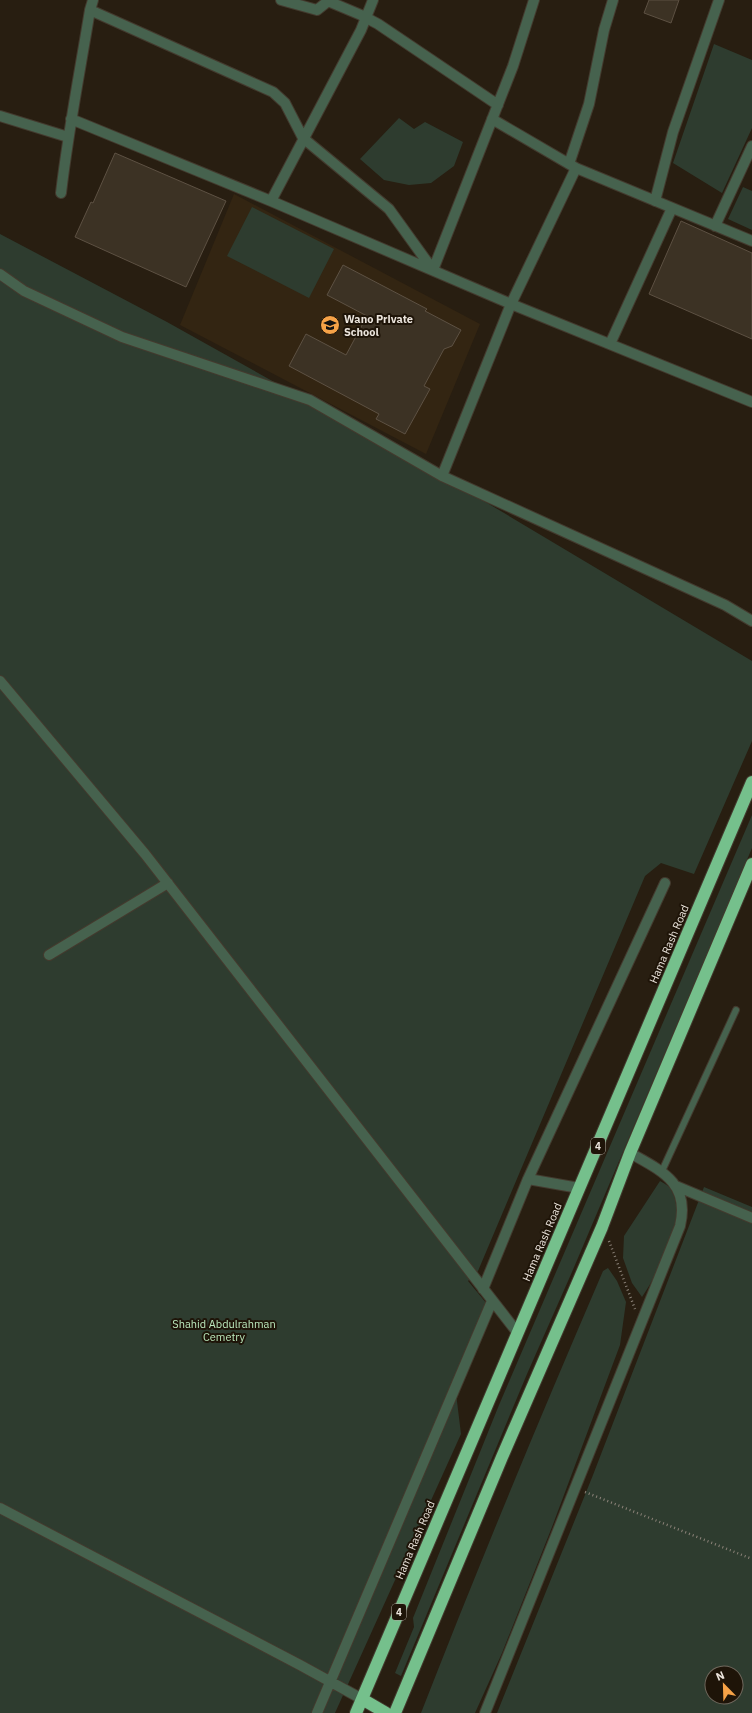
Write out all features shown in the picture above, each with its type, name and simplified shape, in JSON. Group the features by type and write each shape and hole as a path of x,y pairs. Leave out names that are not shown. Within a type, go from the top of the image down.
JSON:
{"highway":[{"name":"Hama Rash Road","path":"356,1713 752,782"},
{"path":"395,1713 502,1457 602,1227 630,1153 752,864"},
{"path":"362,1699 386,1713"}],"street":[{"path":"282,0 314,10 319,10 327,1 333,2 367,17 498,105"},
{"path":"271,201 367,17 372,0"},
{"path":"433,270 498,105 521,42 534,0"},
{"path":"442,476 511,304 573,166 589,104 604,30 613,0"},
{"path":"655,201 673,132 719,0"},
{"path":"61,193 68,137 92,5 273,92 285,103 303,138 389,209 433,270"},
{"path":"0,116 68,137"},
{"path":"71,119 271,201 511,304 752,402"},
{"path":"492,119 573,166 752,241"},
{"path":"715,226 752,146"},
{"path":"610,344 672,208"},
{"path":"0,274 24,291 122,337 310,400 442,476 725,605 752,621"},
{"path":"0,681 145,854 517,1332"},
{"path":"49,955 168,883"},
{"path":"483,1289 528,1179 664,883"},
{"path":"485,1713 680,1226 683,1206 681,1196 676,1186 662,1171 630,1153"},
{"path":"528,1179 579,1188"},
{"path":"676,1186 752,1218"},
{"path":"317,1713 492,1300"},
{"path":"0,1508 362,1699"}],"lane":[{"path":"662,1171 736,1010"}],"path":[{"path":"602,1227 638,1316 638,1333"},
{"path":"575,1488 752,1559"}],"shaded area":[{"name":"Wano Private School","path":"234,194 480,324 426,454 180,325"}],"green space":[{"path":"714,44 752,60 752,128 722,193 673,163"},
{"path":"399,118 414,129 425,122 463,142 454,166 431,183 409,185 384,180 360,159"},
{"path":"743,187 752,191 752,230 728,219"},
{"path":"252,207 334,249 309,298 227,256"},
{"name":"Shahid Abdulrahman Cemetry","path":"0,234 167,322 442,476 752,661 752,741 694,874 661,863 645,876 478,1271 468,1281 487,1304 454,1377 461,1434 335,1713 0,1713"},
{"path":"752,815 752,848 572,1272 527,1374 401,1676 395,1673 414,1627 413,1618 499,1405"},
{"path":"660,1181 670,1188 675,1200 676,1214 674,1229 664,1259 642,1297 632,1283 623,1258 624,1236"},
{"path":"704,1187 752,1207 752,1713 497,1713 593,1475"},
{"path":"608,1268 617,1281 626,1302 620,1345 552,1527 502,1653 475,1713 421,1713 486,1549 554,1386 603,1271"}],"building":[{"path":"649,0 679,0 671,23 644,13"},
{"path":"115,153 226,201 186,287 75,237 91,202 93,203"},
{"path":"681,221 752,253 752,339 649,294"},
{"path":"343,265 427,309 425,311 461,330 452,346 444,349 424,386 430,389 405,434 376,419 379,414 289,366 306,334 346,355 367,316 327,295"}],"place":[{"name":"Wano Private School","path":"330,325"}]}
